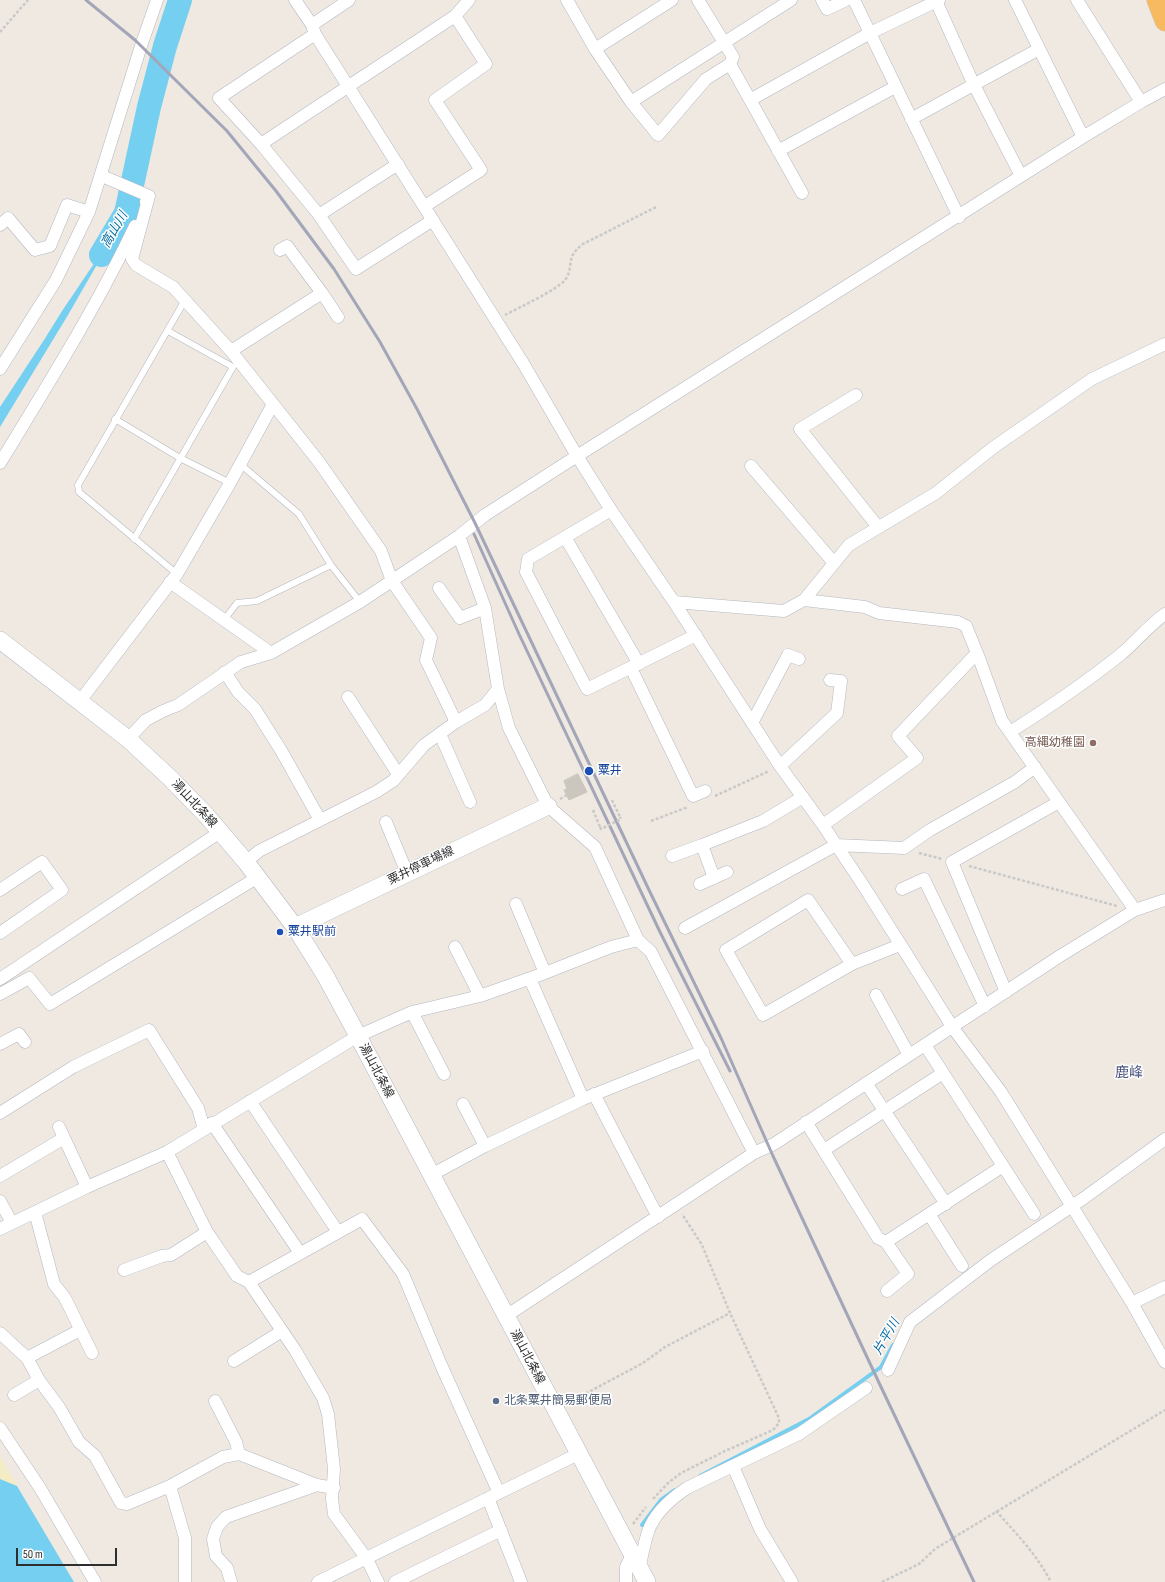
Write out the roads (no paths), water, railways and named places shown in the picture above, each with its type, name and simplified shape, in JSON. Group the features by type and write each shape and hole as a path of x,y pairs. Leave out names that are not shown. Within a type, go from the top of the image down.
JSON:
{"highway":[{"path":"1157,0 1165,21"}],"main road":[{"name":"湯山北条線","path":"0,640 128,739 170,778 258,876 296,927 325,975 358,1036 639,1568"},
{"name":"粟井停車場線","path":"296,927 548,806"}],"street":[{"path":"0,369 56,280 105,178 141,46 157,0"},
{"path":"295,0 348,87 524,363 577,456 611,510 696,635 780,766 823,825 863,884 953,1028 1001,1092 1069,1204 1132,1303 1165,1362"},
{"path":"349,0 313,30 219,98 261,144 319,216 356,269 433,220"},
{"path":"261,144 455,16 468,0"},
{"path":"567,0 595,50 632,102 658,135 706,79 730,64 733,57 698,0"},
{"path":"595,50 672,0"},
{"path":"632,102 791,0"},
{"path":"822,0 827,9 846,0"},
{"path":"854,0 959,216"},
{"path":"1015,0 1084,137"},
{"path":"1077,0 1142,102"},
{"path":"750,100 870,33 934,1 974,85 1021,176"},
{"path":"425,206 481,170 435,100 486,64 455,16"},
{"path":"911,119 1040,49"},
{"path":"730,64 802,193"},
{"path":"778,151 895,86"},
{"path":"128,739 146,720 178,705 241,662 271,653 360,602 459,536 485,515 577,456 1021,176 1165,89"},
{"path":"319,216 398,164"},
{"path":"105,178 146,194"},
{"path":"146,194 132,259 136,265 173,287 230,351 319,462 381,550 392,581 431,638 426,660 456,722"},
{"path":"0,463 62,363 124,249 146,194"},
{"path":"0,224 8,218 35,250 50,246 67,205 89,212"},
{"path":"280,250 287,246 338,317"},
{"path":"230,351 322,294"},
{"path":"674,602 784,612 804,600 849,545 936,494 994,447 1092,379 1165,344"},
{"path":"856,395 800,429 878,527"},
{"path":"80,701 173,578 230,483 273,404"},
{"path":"751,466 834,563"},
{"path":"611,510 528,559 526,572 587,689 696,635"},
{"path":"459,536 485,608 498,689 509,728 548,806 595,847 638,940 651,952 754,1152"},
{"path":"565,537 635,666 693,796 705,791"},
{"path":"173,578 224,620 271,653"},
{"path":"438,588 460,618 485,608"},
{"path":"804,600 865,607 880,613 958,622 966,626 1002,721 1134,910"},
{"path":"1010,732 1060,701 1121,654 1156,620 1165,614"},
{"path":"823,825 917,758 898,736 977,653"},
{"path":"752,723 788,655 799,659"},
{"path":"225,672 238,692 259,715 282,752 320,820"},
{"path":"780,766 837,713 841,681 830,680"},
{"path":"246,862 258,851 376,792 393,781 424,745 456,722 485,705 498,689"},
{"path":"348,697 398,774"},
{"path":"440,734 470,802"},
{"path":"685,928 836,845 904,848 930,830 1015,782 1035,767"},
{"path":"672,856 764,821 803,797"},
{"path":"1006,992 952,862 1059,802"},
{"path":"386,822 407,873"},
{"path":"0,979 220,832"},
{"path":"702,845 714,878"},
{"path":"0,890 42,862 62,890 0,933"},
{"path":"700,884 727,872"},
{"path":"0,994 29,978 50,1004 258,876"},
{"path":"902,889 924,879 984,1006"},
{"path":"852,964 808,900 726,950 763,1015 852,964 900,944"},
{"path":"506,1316 658,1217 754,1152 774,1144 953,1028 1060,956 1134,910 1165,900"},
{"path":"516,904 545,973"},
{"path":"0,1230 87,1187 167,1152 358,1036 412,1012 480,996 530,979 611,947 638,940"},
{"path":"455,947 480,996"},
{"path":"530,979 582,1099"},
{"path":"876,995 909,1056"},
{"path":"412,1012 444,1074"},
{"path":"0,1113 73,1067 149,1030 208,1126 300,1253"},
{"path":"0,1044 19,1034 25,1042"},
{"path":"925,1045 1034,1214"},
{"path":"431,1175 582,1099 702,1051"},
{"path":"824,1150 943,1073"},
{"path":"866,1083 946,1204"},
{"path":"594,1094 658,1217"},
{"path":"250,1101 338,1232"},
{"path":"463,1104 486,1146"},
{"path":"806,1122 878,1238 886,1242 908,1274 887,1291"},
{"path":"0,1176 61,1133 87,1187"},
{"path":"888,1370 910,1322 991,1260 1165,1138"},
{"path":"167,1152 207,1232 237,1276 249,1282 295,1350 323,1398 328,1414 334,1469 334,1488 332,1499 334,1514 367,1558 378,1582"},
{"path":"886,1242 1003,1166"},
{"path":"0,1201 12,1223"},
{"path":"35,1212 54,1284 65,1298 92,1353"},
{"path":"929,1214 962,1266"},
{"path":"249,1282 362,1219 403,1274 493,1495 501,1530 521,1582"},
{"path":"124,1270 162,1256 171,1255 207,1232"},
{"path":"1132,1303 1165,1287"},
{"path":"27,1358 80,1330"},
{"path":"234,1361 282,1331"},
{"path":"0,1333 27,1358 39,1380 59,1407 79,1442 95,1456 120,1503 127,1504 170,1486 223,1457 239,1454 317,1485 334,1488"},
{"path":"14,1395 39,1380"},
{"path":"626,1582 626,1567 639,1568 649,1531 655,1519 675,1496 687,1488 799,1434 866,1388"},
{"path":"215,1401 236,1442 239,1454"},
{"path":"0,1428 40,1488 95,1582"},
{"path":"318,1582 578,1454"},
{"path":"733,1466 760,1529 792,1582"},
{"path":"231,1582 227,1568 216,1556 213,1539 217,1527 226,1517 317,1485"},
{"path":"170,1486 185,1538 185,1582"},
{"path":"395,1582 501,1530"}],"lane":[{"path":"173,578 134,539 79,492 78,485 185,300"},
{"path":"134,539 233,367 168,330"},
{"path":"115,419 180,458 230,483"},
{"path":"240,464 299,514 331,565 360,602"},
{"path":"224,620 237,603 257,601 331,565"}],"water":[{"path":"118,228 68,315 0,427 0,407"},
{"path":"0,1479 17,1486 74,1582 0,1582"}],"waterway":[{"name":"高山川","path":"101,255 126,213 149,107 165,46 180,0"},
{"name":"片平川","path":"700,1476 809,1419 881,1367 893,1345"},
{"name":"片平川","path":"642,1525 661,1500 675,1490"}],"railway":[{"path":"86,0 135,40 227,131 276,191 334,269 380,342 417,409 475,523 721,1038 773,1156 974,1582"},
{"path":"474,534 519,634 660,932 730,1071"}],"place":[{"name":"高縄幼稚園","path":"1093,743"},
{"name":"粟井","path":"589,771"},
{"name":"粟井駅前","path":"280,932"},
{"name":"北条粟井簡易郵便局","path":"496,1401"}],"district":[{"name":"鹿峰","path":"1129,1073"}]}
